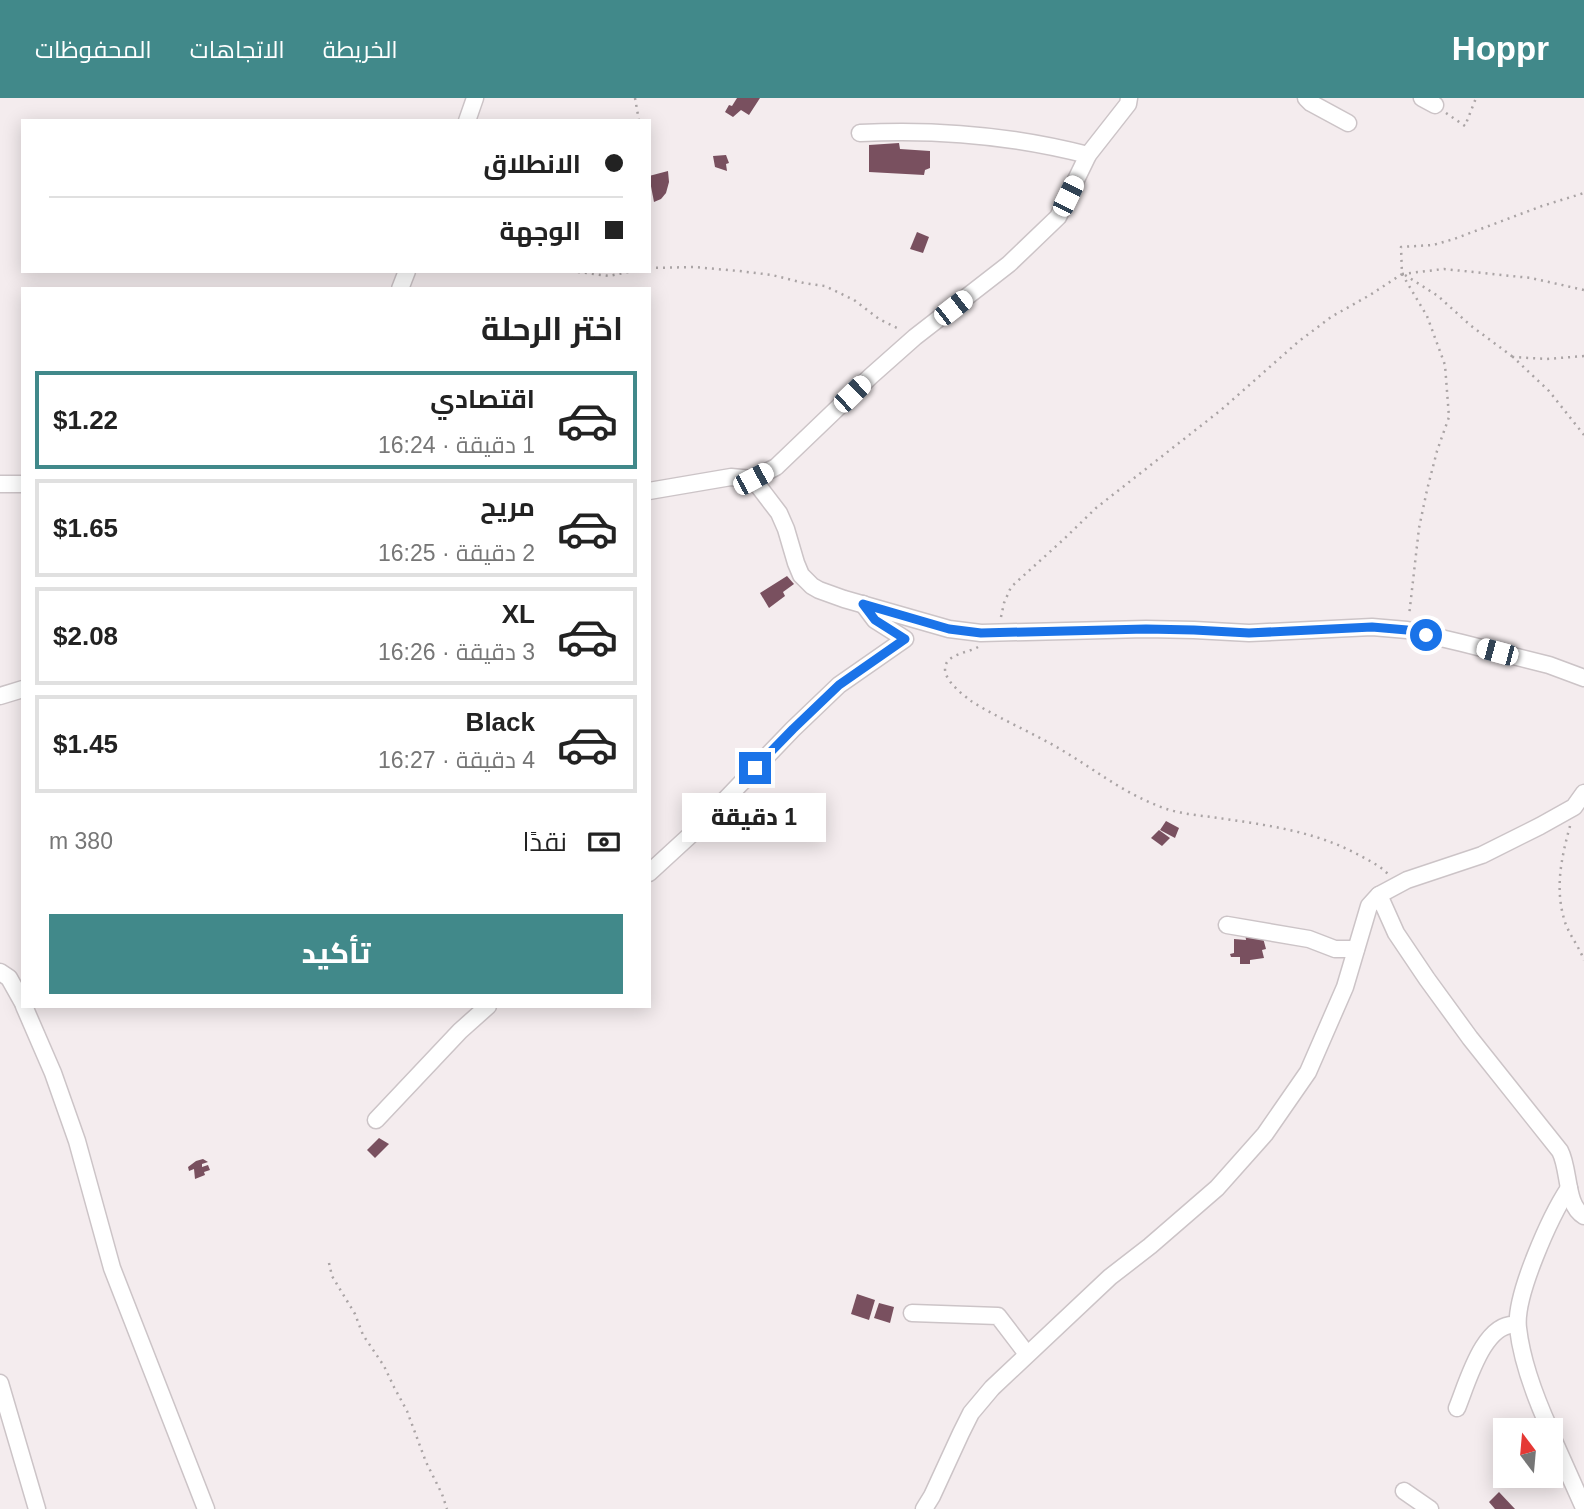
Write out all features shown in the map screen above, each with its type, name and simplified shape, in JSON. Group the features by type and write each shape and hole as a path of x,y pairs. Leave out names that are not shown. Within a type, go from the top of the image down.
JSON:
{"street":[{"path":"468,119 475,98"},
{"path":"651,491 731,477 753,479 776,467 871,376 915,337 1009,264 1058,217 1088,155 1128,104 1129,98"},
{"path":"1306,98 1348,123"},
{"path":"860,134 953,133 1054,146 1088,155"},
{"path":"753,479 779,513 796,564 806,581 819,590 949,629 981,633 1146,629 1249,633 1372,627 1407,630 1462,643 1549,665 1584,678"},
{"path":"0,484 21,484"},
{"path":"651,871 698,828 839,685 905,639 875,620 863,604"},
{"path":"0,695 21,690"},
{"path":"924,1509 971,1413 992,1388 1111,1277 1217,1188 1265,1134 1308,1072 1345,987 1369,906 1378,895 1415,877 1482,855 1560,816 1574,807 1584,793"},
{"path":"1378,895 1396,933 1421,970 1470,1038 1560,1150 1567,1170 1573,1204 1584,1216"},
{"path":"1227,925 1309,939 1335,948 1356,949"},
{"path":"0,972 9,978 21,1001"},
{"path":"24,1008 53,1073 77,1141 112,1268 206,1509"},
{"path":"376,1120 460,1031 486,1008"},
{"path":"1544,1418 1529,1378 1517,1325 1523,1291 1541,1243 1569,1188"},
{"path":"912,1313 998,1315 1027,1354"},
{"path":"1457,1408 1484,1344 1499,1328 1517,1325"},
{"path":"0,1383 37,1509"},
{"path":"1563,1460 1584,1507"},
{"path":"1404,1491 1430,1509"}],"path":[{"path":"635,98 639,119"},
{"path":"1428,102 1465,125 1476,98"},
{"path":"1407,630 1414,564 1427,489 1449,417 1445,365 1427,316 1402,274 1401,247 1433,245 1454,239 1584,193"},
{"path":"651,268 728,270 772,275 804,284 825,286 854,300 879,319 915,337"},
{"path":"1397,884 1380,867 1339,845 1285,828 1186,814 1157,806 970,700 950,682 944,672 946,663 953,657 971,651 999,632 1004,603 1011,587 1096,508 1221,410 1298,342 1331,317 1402,274 1444,269 1531,278 1584,290"},
{"path":"586,273 609,276 623,273"},
{"path":"1402,274 1438,296 1513,358 1549,391 1584,435"},
{"path":"1513,358 1584,356"},
{"path":"1574,807 1560,864 1559,894 1567,926 1584,960"},
{"path":"328,1262 332,1276 355,1314 363,1335 384,1366 407,1410 447,1509"}],"building":[{"path":"737,98 760,98 749,115 741,110 733,117 725,112"},
{"path":"899,143 900,149 930,151 930,168 925,170 924,175 869,172 869,145"},
{"path":"726,155 729,163 726,164 727,171 715,167 713,156"},
{"path":"668,171 666,193 654,202 651,186 651,175"},
{"path":"917,232 929,237 923,253 910,249"},
{"path":"787,576 794,584 783,592 785,596 769,608 760,593"},
{"path":"1166,821 1179,828 1175,838 1160,830"},
{"path":"1159,830 1170,838 1162,846 1151,838"},
{"path":"1245,933 1263,938 1266,949 1262,950 1264,958 1250,960 1250,964 1240,964 1240,957 1231,957 1230,954 1234,953 1234,939 1246,940"},
{"path":"379,1138 389,1144 375,1158 367,1150"},
{"path":"203,1159 208,1162 202,1164 202,1167 208,1165 210,1170 195,1179 194,1169 189,1171 188,1167"},
{"path":"857,1294 875,1300 869,1320 851,1314"},
{"path":"879,1303 894,1307 890,1323 874,1318"},
{"path":"1499,1492 1515,1509 1495,1509 1489,1502"}],"route":[{"path":"755,768 839,685 905,639 875,620 863,604 949,629 981,633 1146,629 1249,633 1372,627 1407,630 1426,635"}]}
